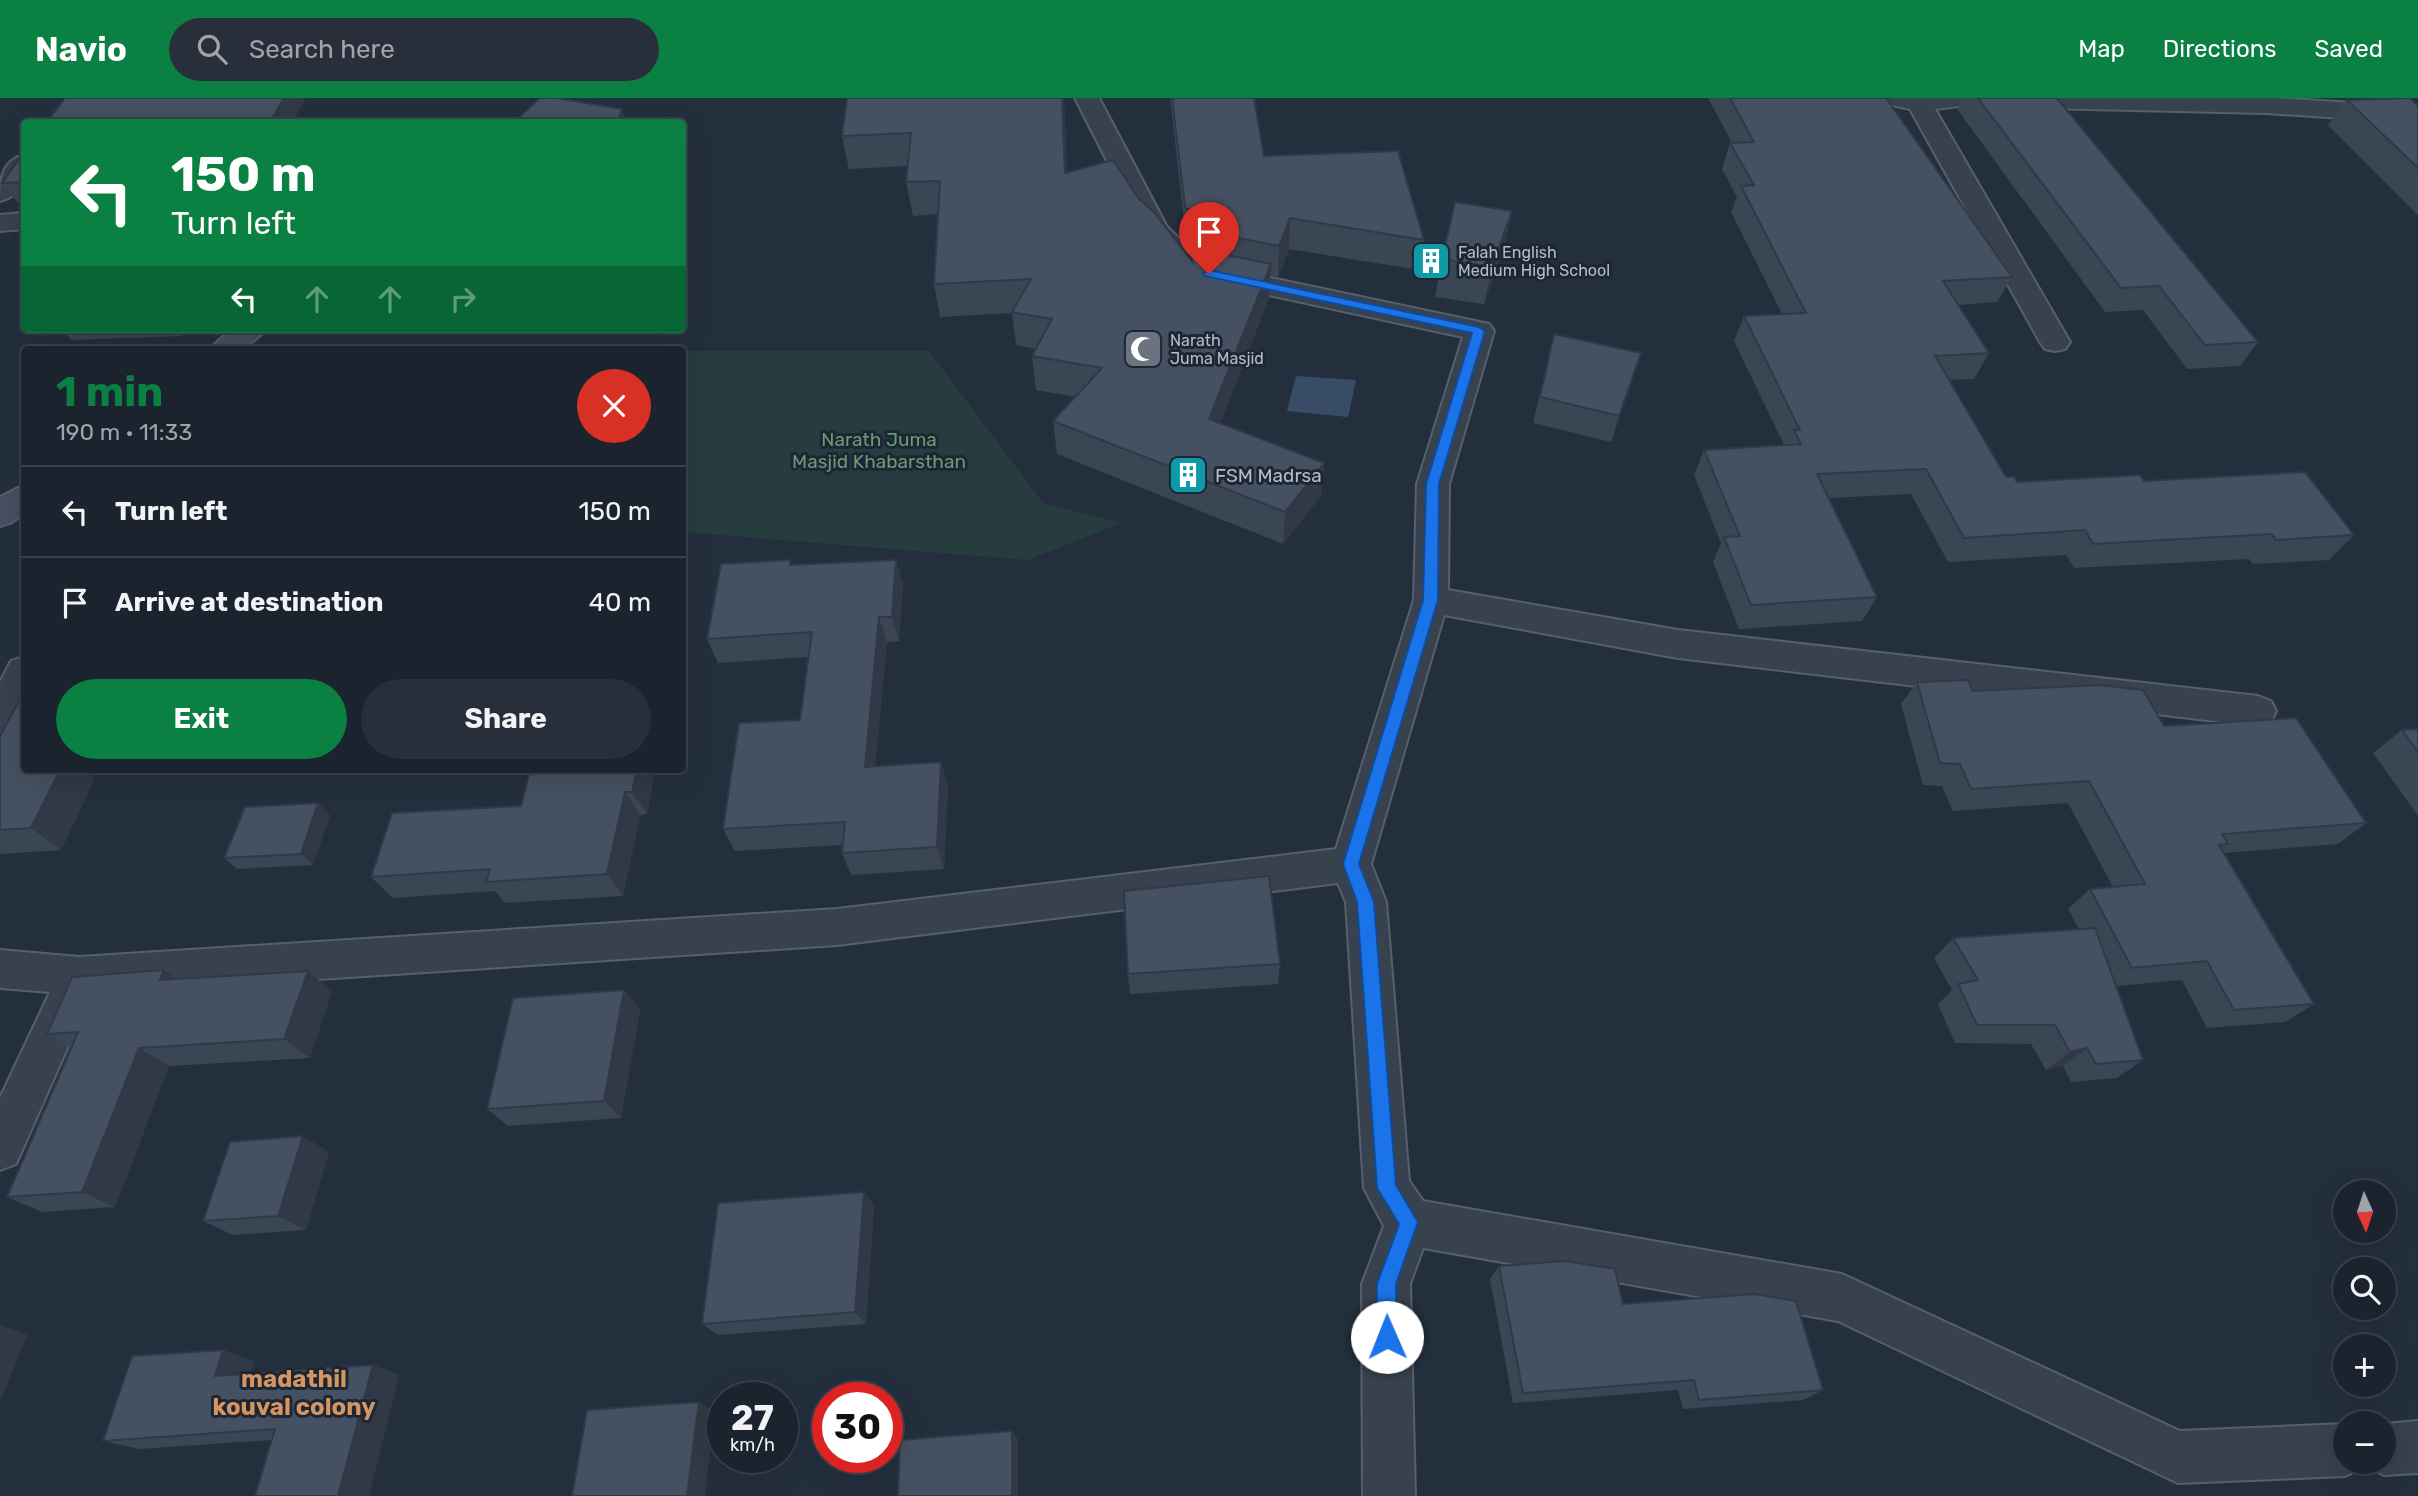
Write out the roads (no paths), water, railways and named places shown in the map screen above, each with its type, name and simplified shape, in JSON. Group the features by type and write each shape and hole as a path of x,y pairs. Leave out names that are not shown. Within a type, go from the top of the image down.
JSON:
{"main road":[{"path":"229,346 246,333"},
{"path":"0,514 21,498"}],"street":[{"path":"1087,98 1156,231 1209,274 1479,331 1433,484 1431,600 1351,864 1366,902 1387,1188 1409,1222 1842,1298 2178,1457 2333,1451"},
{"path":"1892,98 1919,103 1959,99 2224,104 2418,115"},
{"path":"1919,103 2055,342"},
{"path":"0,193 21,167"},
{"path":"0,223 21,221"},
{"path":"1431,600 1678,645 2258,711"},
{"path":"0,718 21,677"},
{"path":"0,969 79,976 837,927 1351,864"},
{"path":"0,1147 79,976"},
{"path":"1389,1496 1387,1284 1409,1222"},
{"path":"2396,1448 2418,1447"}],"water":[{"path":"1296,376 1356,380 1348,417 1287,411"}],"place":[{"name":"Falah English Medium High School","path":"1431,261"},
{"name":"Narath Juma Masjid","path":"1143,349"},
{"name":"FSM Madrsa","path":"1188,475"}],"district":[{"name":"madathil kouval colony","path":"294,1393"}],"park label":[{"name":"Narath Juma Masjid Khabarsthan","path":"879,450"}]}
